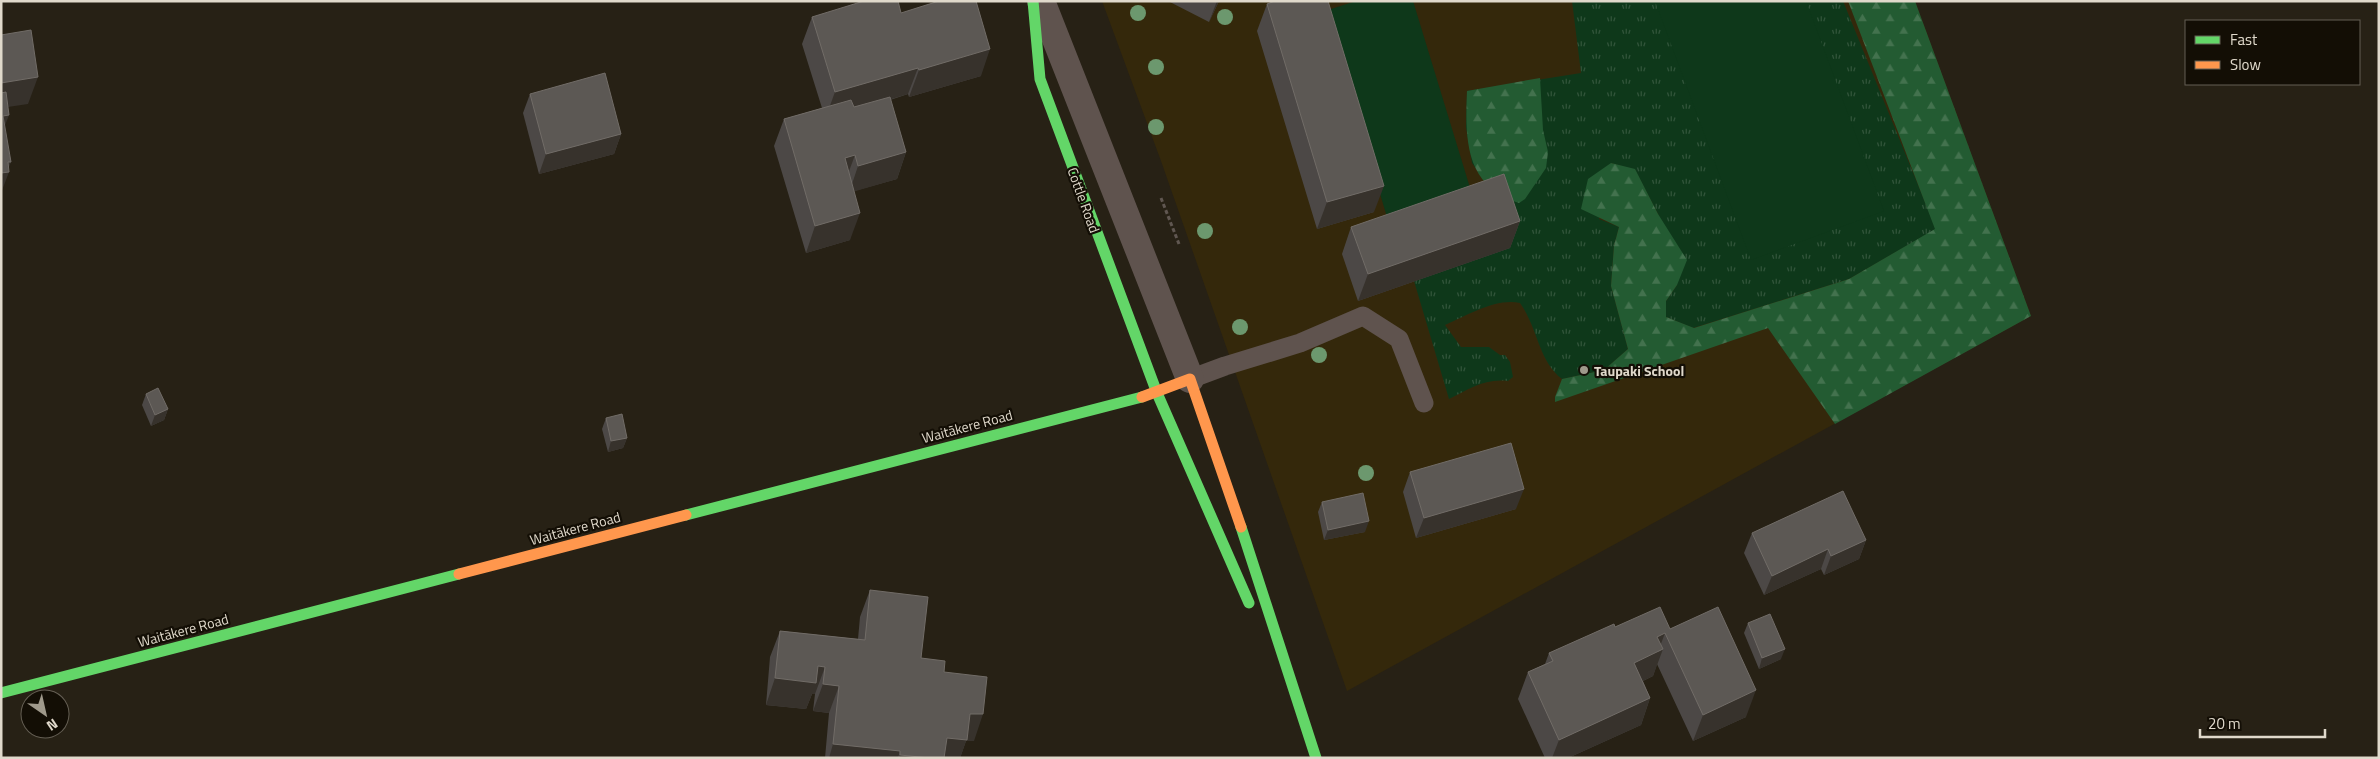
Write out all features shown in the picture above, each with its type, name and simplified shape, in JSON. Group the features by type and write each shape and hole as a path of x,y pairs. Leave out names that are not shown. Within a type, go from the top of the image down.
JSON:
{"street":[{"name":"Cottle Road","path":"1033,1 1040,79 1157,393"},
{"path":"1041,1 1190,379 1221,465 1316,758"},
{"name":"Waitākere Road","path":"1,692 1157,393 1190,379"},
{"path":"1157,393 1256,618"},
{"path":"1264,635 1304,725"}],"lane":[{"path":"1190,379 1300,343 1363,316 1399,339 1424,403"}],"shaded area":[{"name":"Taupaki School","path":"1102,1 1915,1 2031,316 1347,691 1161,161"}],"green space":[{"path":"1356,1 1413,1 1471,191 1387,217 1325,11"},
{"path":"1572,1 1843,1 1936,229 1849,279 1693,328 1666,317 1666,301 1677,285 1658,214 1635,170 1611,163 1599,219 1619,227 1614,246 1611,286 1628,349 1604,370 1562,379 1548,363 1531,323 1520,303 1511,302 1492,305 1445,325 1461,347 1489,347 1500,355 1505,355 1510,362 1513,377 1508,381 1492,381 1477,385 1449,399 1414,281 1491,190 1472,163 1466,127 1467,91 1581,73"},
{"path":"1655,1 1806,1 1884,211 1751,260"},
{"path":"1848,1 1915,1 2031,316 1835,424 1768,328 1555,402 1562,379 1604,370 1628,349 1611,286 1614,246 1619,227 1581,209 1588,179 1611,163 1635,169 1658,214 1687,260 1677,285 1666,301 1666,317 1694,328 1849,279 1935,229"},
{"path":"1540,78 1543,130 1548,152 1546,168 1525,199 1519,203 1501,195 1488,185 1478,173 1468,143 1467,91"}],"building":[{"path":"864,1 898,1 901,13 939,1 976,1 990,49 835,92 812,17"},
{"path":"1275,1 1328,1 1384,186 1327,202 1267,4"},
{"path":"31,30 38,77 1,83 1,35"},
{"path":"605,73 621,134 546,154 530,94"},
{"path":"6,92 9,115 3,116 11,162 8,162 9,172 1,173 1,93"},
{"path":"890,97 906,152 858,166 855,155 845,158 860,213 815,226 784,119 851,100 854,107"},
{"path":"1504,174 1520,221 1368,274 1351,227"},
{"path":"158,388 168,409 155,415 146,394"},
{"path":"622,414 627,438 611,441 606,418"},
{"path":"1511,443 1524,489 1424,518 1410,472"},
{"path":"1843,491 1866,540 1831,556 1828,549 1772,576 1752,533"},
{"path":"1363,493 1369,521 1328,530 1322,502"},
{"path":"870,590 928,597 921,658 945,661 944,672 987,677 983,714 970,714 967,740 947,738 944,758 900,755 900,751 833,744 839,686 823,684 825,667 818,666 816,683 775,678 780,631 865,640"},
{"path":"1660,607 1670,629 1718,607 1756,690 1703,715 1665,633 1657,637 1663,649 1634,663 1650,698 1559,740 1528,672 1553,661 1549,653 1614,624 1615,627"},
{"path":"1770,614 1785,649 1762,658 1748,623"}],"traffic: fast":[{"path":"1033,1 1040,79 1157,393 1249,603"},
{"path":"686,515 1142,397"},
{"path":"1241,527 1316,758"},
{"path":"1,693 459,574"}],"traffic: slow":[{"path":"1142,397 1190,379 1241,527"},
{"path":"459,574 686,515"}],"place":[{"name":"Taupaki School","path":"1584,370"}]}
